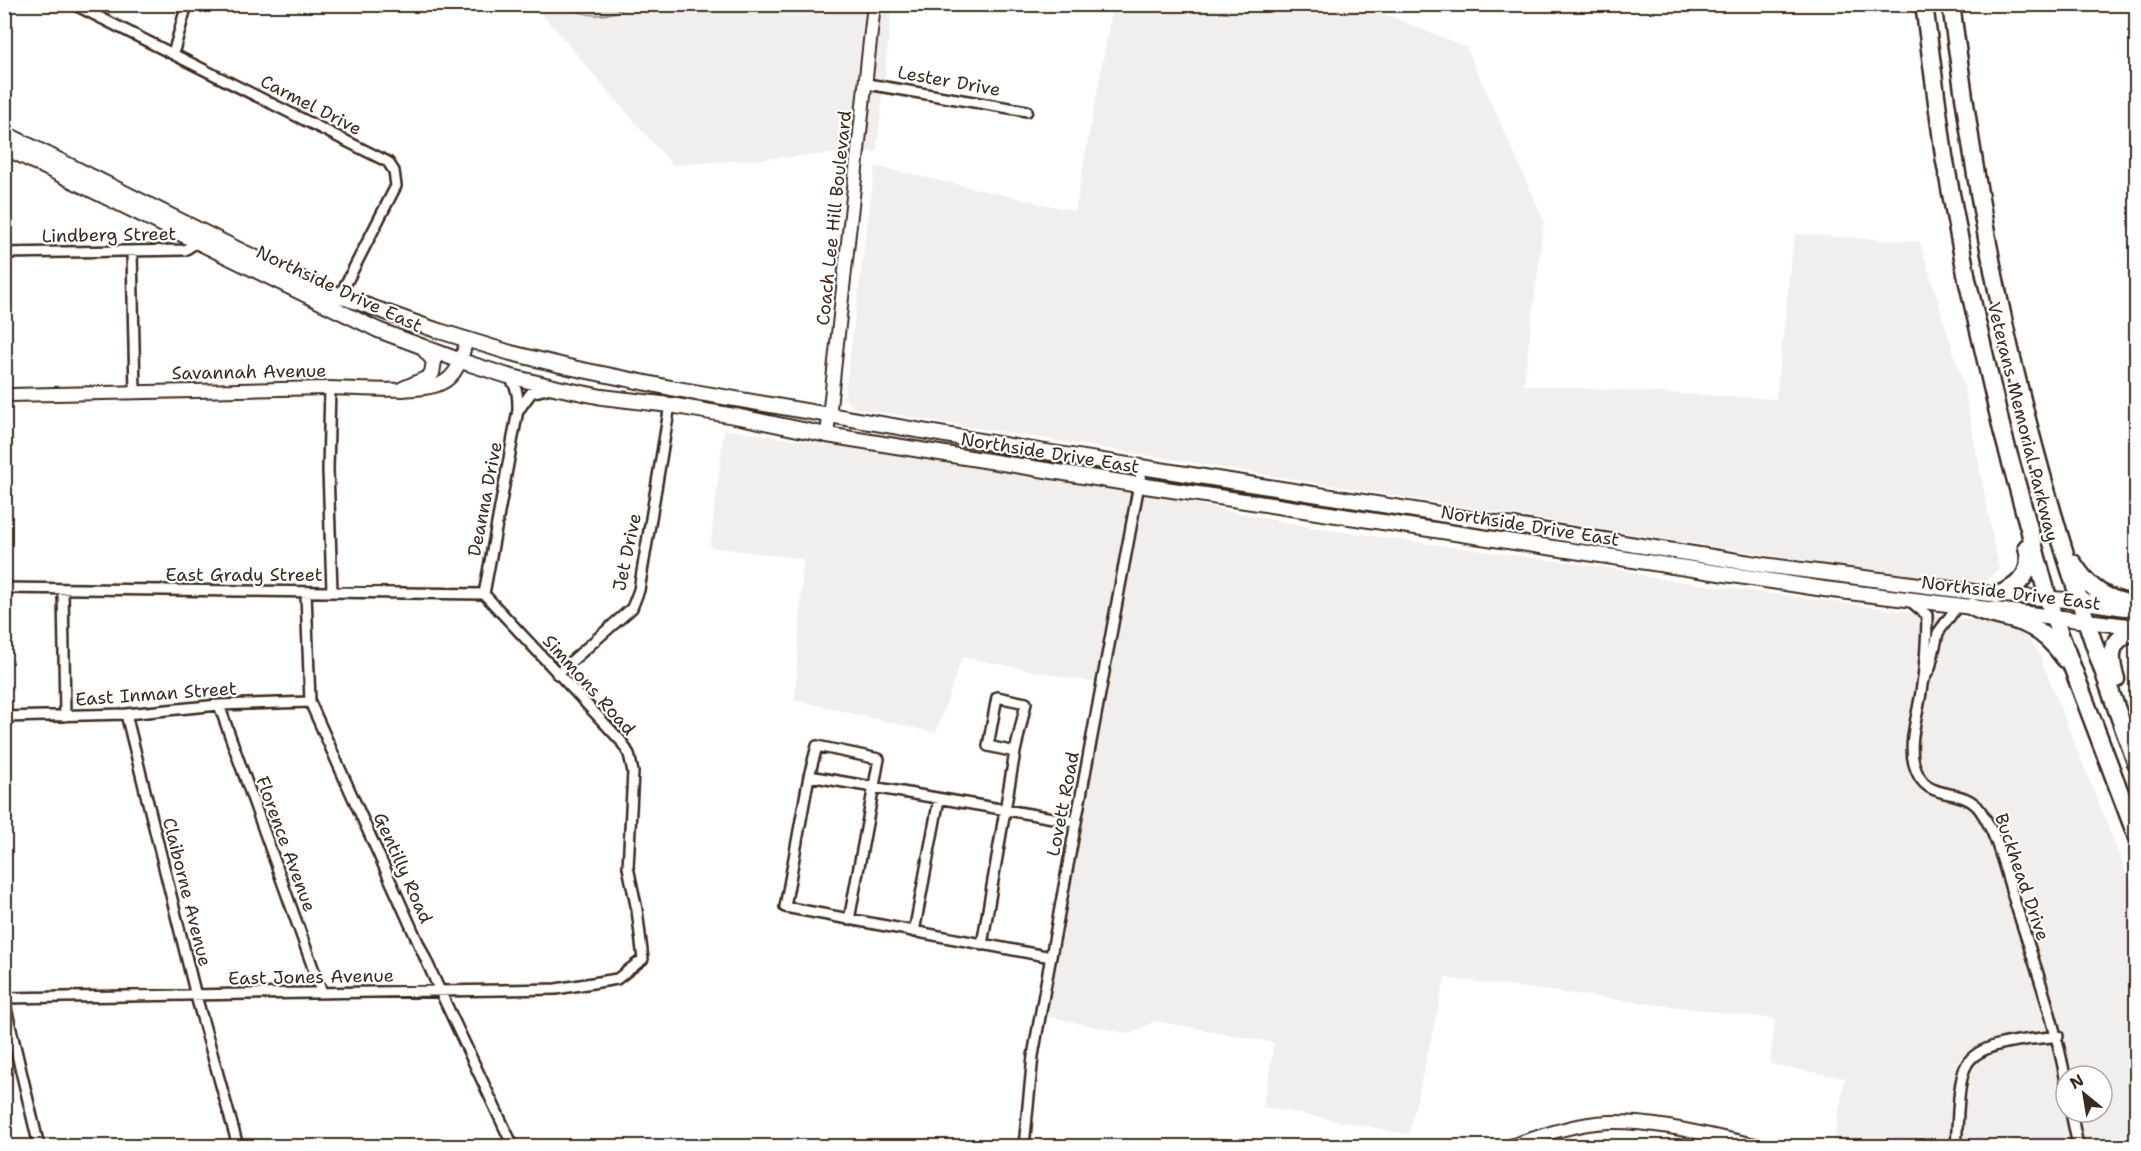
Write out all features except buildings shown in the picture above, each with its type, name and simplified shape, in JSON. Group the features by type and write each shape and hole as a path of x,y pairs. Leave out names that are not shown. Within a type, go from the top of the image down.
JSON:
{"highway":[{"name":"Veterans Memorial Parkway","path":"1924,4 1944,156 1967,279 2002,430 2051,608 2136,835"},
{"name":"Veterans Memorial Parkway","path":"1951,4 1966,119 2011,353 2044,485 2085,622 2136,762"},
{"path":"1992,385 1990,398 2029,562 2027,572 2012,590 1997,595"},
{"path":"2063,548 2086,582 2101,594 2116,601 2136,605"},
{"path":"1965,606 2020,622 2039,632 2056,646 2073,670"},
{"path":"2136,628 2118,641 2110,660 2136,739"}],"main road":[{"name":"Northside Drive East","path":"4,133 378,330 423,348 508,376 602,397 670,405 777,423 827,435 1824,589 1965,606 2051,608 2079,601 2136,610"},
{"name":"Northside Drive East","path":"4,147 203,238 245,253 340,296 511,353 606,376 1142,468 1755,564 1997,595 2051,608 2085,622 2136,628"},
{"path":"403,389 428,378 432,373 434,361 423,348"}],"street":[{"name":"Carmel Drive","path":"73,4 388,162 394,171 396,186 333,308"},
{"path":"173,54 187,4"},
{"name":"Coach Lee Hill Boulevard","path":"827,435 874,4"},
{"name":"Lester Drive","path":"867,84 1027,111"},
{"name":"Lindberg Street","path":"4,253 185,250 203,238"},
{"path":"132,251 135,392"},
{"name":"Savannah Avenue","path":"4,395 424,388 441,384 455,373 467,339"},
{"name":"Deanna Drive","path":"484,594 518,410 516,384 508,376"},
{"path":"518,410 531,393 558,387"},
{"path":"330,388 328,472 332,591"},
{"name":"Jet Drive","path":"557,674 632,608 639,590 670,405"},
{"name":"Lovett Road","path":"1024,1146 1033,1056 1142,468"},
{"name":"East Grady Street","path":"4,588 484,594"},
{"path":"63,590 65,716"},
{"name":"Gentilly Road","path":"306,593 310,702 440,991 513,1146"},
{"name":"Simmons Road","path":"484,594 621,741 629,754 633,772 628,867 637,910 643,959 617,979"},
{"name":"Buckhead Drive","path":"1907,598 1928,615 1922,684 1911,750 1914,765 1921,779 1937,792 1968,798 1980,809 1996,843 2058,1036 2063,1064"},
{"name":"Buckhead Drive","path":"1922,684 1930,668 1938,633 1965,606"},
{"path":"981,945 1015,752 1026,703 997,697 988,746 1015,752"},
{"name":"East Inman Street","path":"4,717 126,714 219,705 310,702"},
{"name":"Florence Avenue","path":"219,705 322,993"},
{"name":"Claiborne Avenue","path":"126,714 196,996 238,1146"},
{"path":"849,920 879,759 817,746 809,776 785,907 849,920 981,945 1051,957"},
{"path":"809,776 1076,822"},
{"path":"914,932 939,799"},
{"name":"East Jones Avenue","path":"4,999 556,989 617,979"},
{"path":"4,999 39,1146"},
{"path":"1956,1146 1962,1081 1967,1064 1978,1052 1995,1045 2058,1036"},
{"path":"1509,1146 1551,1132 1607,1122 1658,1125 1760,1146"},
{"path":"2073,1124 2078,1146"}],"shaded area":[{"path":"534,5 892,5 877,151 672,165"},
{"path":"565,5 630,5 606,14 589,15"},
{"path":"1113,5 1362,5 1466,47 1544,220 1524,385 1776,399 1794,234 1920,242 1964,386 1999,569 1987,580 1964,582 1845,567 854,408 844,398 875,166 1075,211"},
{"path":"724,429 1114,488 1316,528 1630,571 1647,577 2007,625 2021,633 2037,649 2136,897 2136,1146 1855,1146 1833,1142 1845,1078 1770,1064 1775,1019 1445,978 1409,1134 1263,1107 1274,1043 1155,1021 1130,1034 1040,1015 1101,684 962,657 936,733 795,700 803,559 710,547"},
{"path":"2136,645 2136,698 2128,662"}]}
